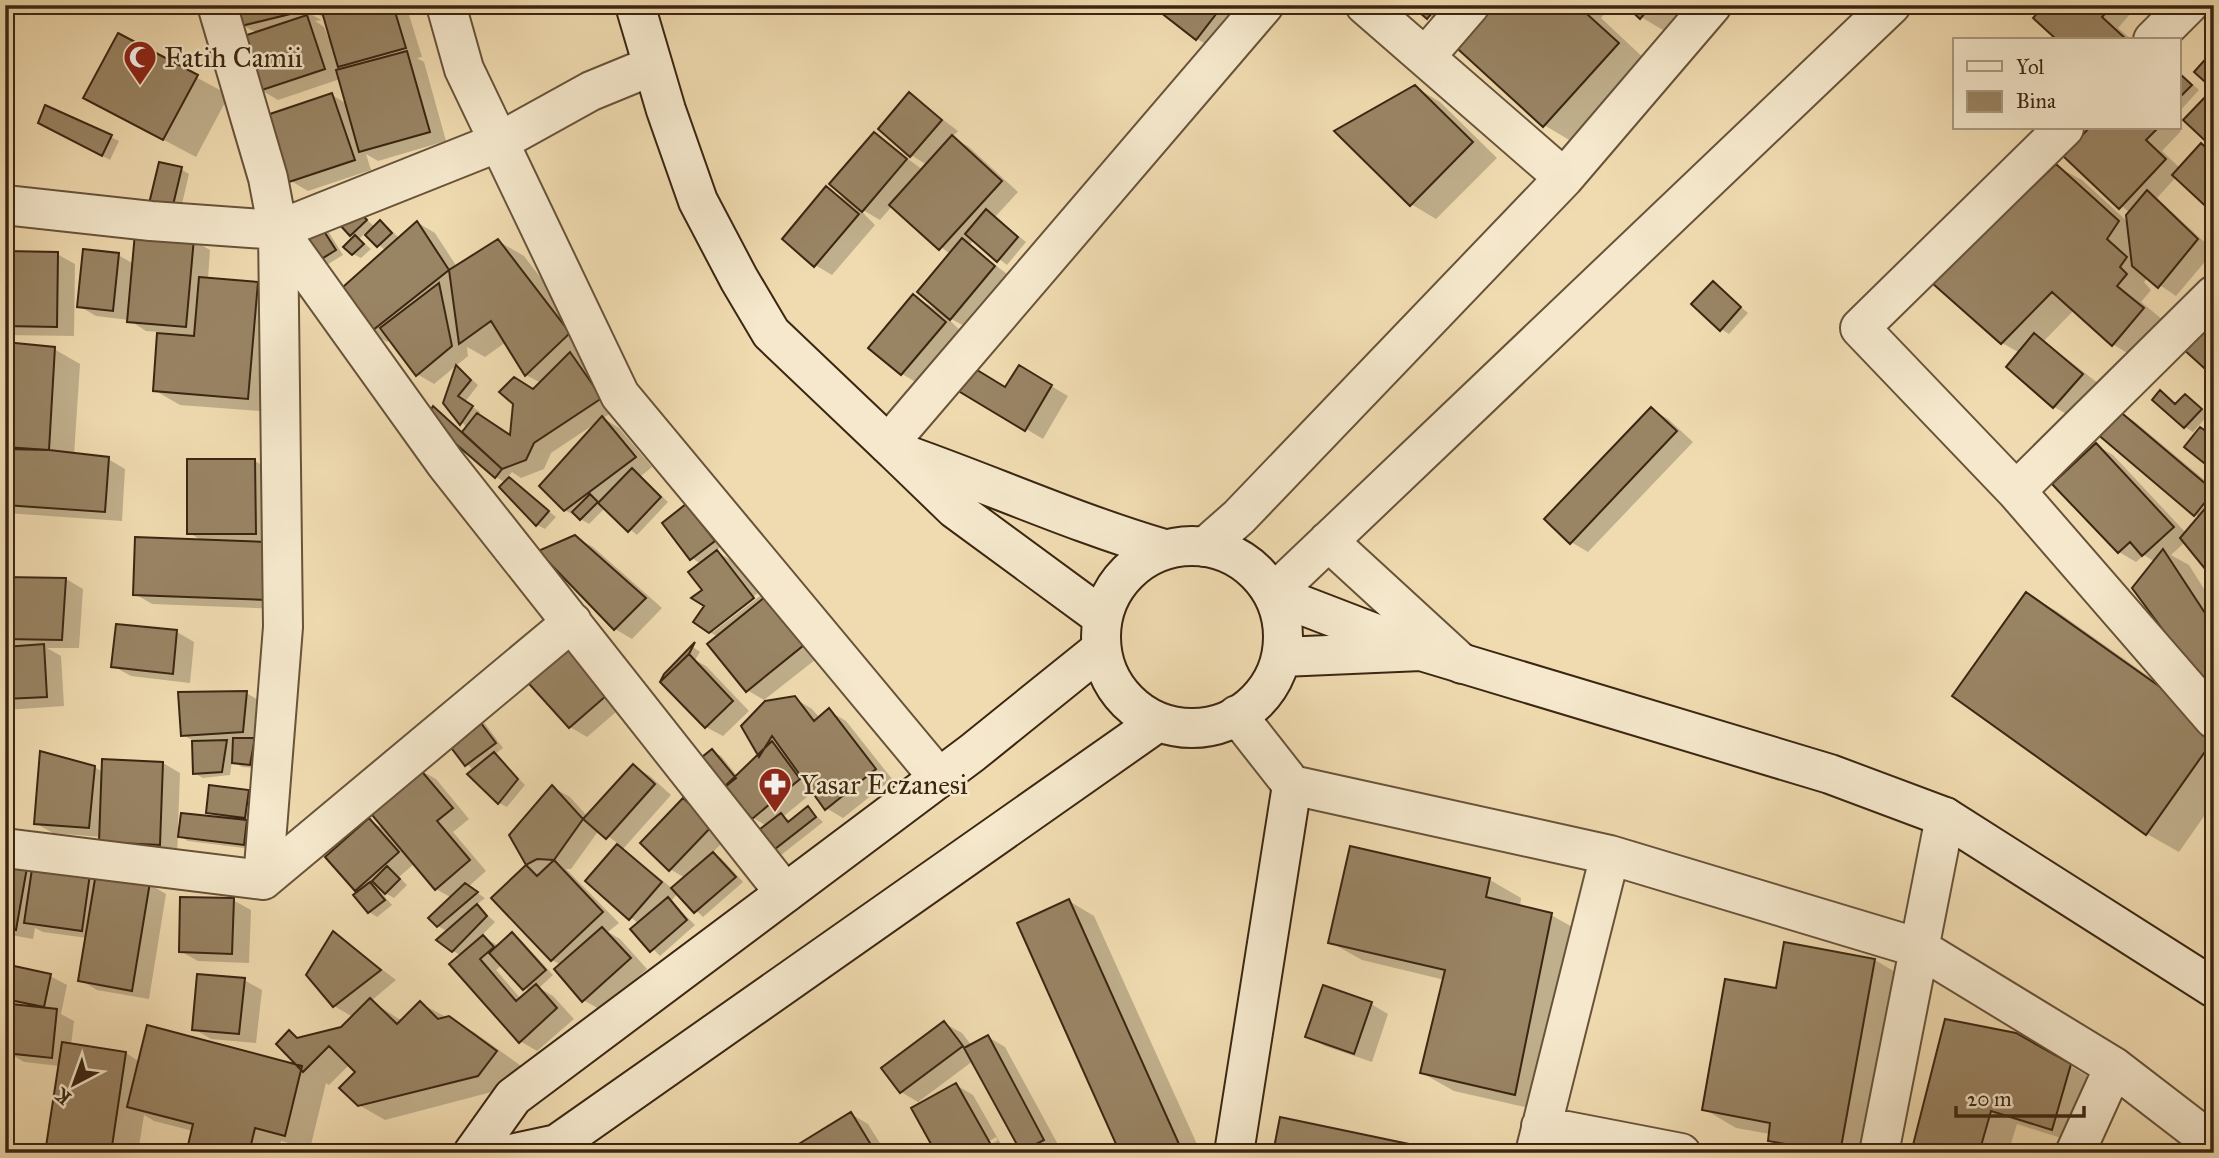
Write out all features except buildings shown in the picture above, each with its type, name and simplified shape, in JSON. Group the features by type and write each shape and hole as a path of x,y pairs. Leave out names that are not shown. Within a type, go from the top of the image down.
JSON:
{"street":[{"path":"218,5 268,178 278,230 283,627 262,880"},
{"path":"446,5 464,69 620,395 939,778"},
{"path":"635,5 652,66 698,201 771,333 955,509 1102,633"},
{"path":"891,448 1264,5"},
{"path":"1364,5 1564,178"},
{"path":"1425,57 1470,5"},
{"path":"1205,547 1239,517 1564,178 1712,5"},
{"path":"1273,594 1891,5"},
{"path":"2154,38 2188,5"},
{"path":"5,205 151,221 278,230 499,142 591,91 652,66"},
{"path":"2062,130 1860,328 2017,491 2214,719"},
{"path":"278,230 446,464 785,893"},
{"path":"2017,491 2214,295"},
{"path":"891,448 1093,528 1164,549 1205,547 1226,552 1253,569 1273,594 1283,624 1282,657 1270,686 1248,709 1220,724 1189,729 1158,722 1130,705 1111,679 1102,633 1114,587 1135,564 1164,549"},
{"path":"1328,541 1462,664"},
{"path":"1273,594 1421,651 1830,774 1945,817 2214,988"},
{"path":"5,848 262,880 572,622"},
{"path":"473,1153 513,1097 939,778 1102,633"},
{"path":"1282,657 1421,651"},
{"path":"1237,715 1292,785 1610,855 1919,948 2114,1067 2214,1144"},
{"path":"515,1153 557,1144 1158,722"},
{"path":"1234,1153 1292,785"},
{"path":"1879,1153 1945,817"},
{"path":"1610,855 1538,1140 1681,1153"},
{"path":"2075,1153 2114,1067"}],"place":[{"name":"Fatih Camii","path":"140,87"},
{"name":"Yasar Eczanesi","path":"775,814"}]}
